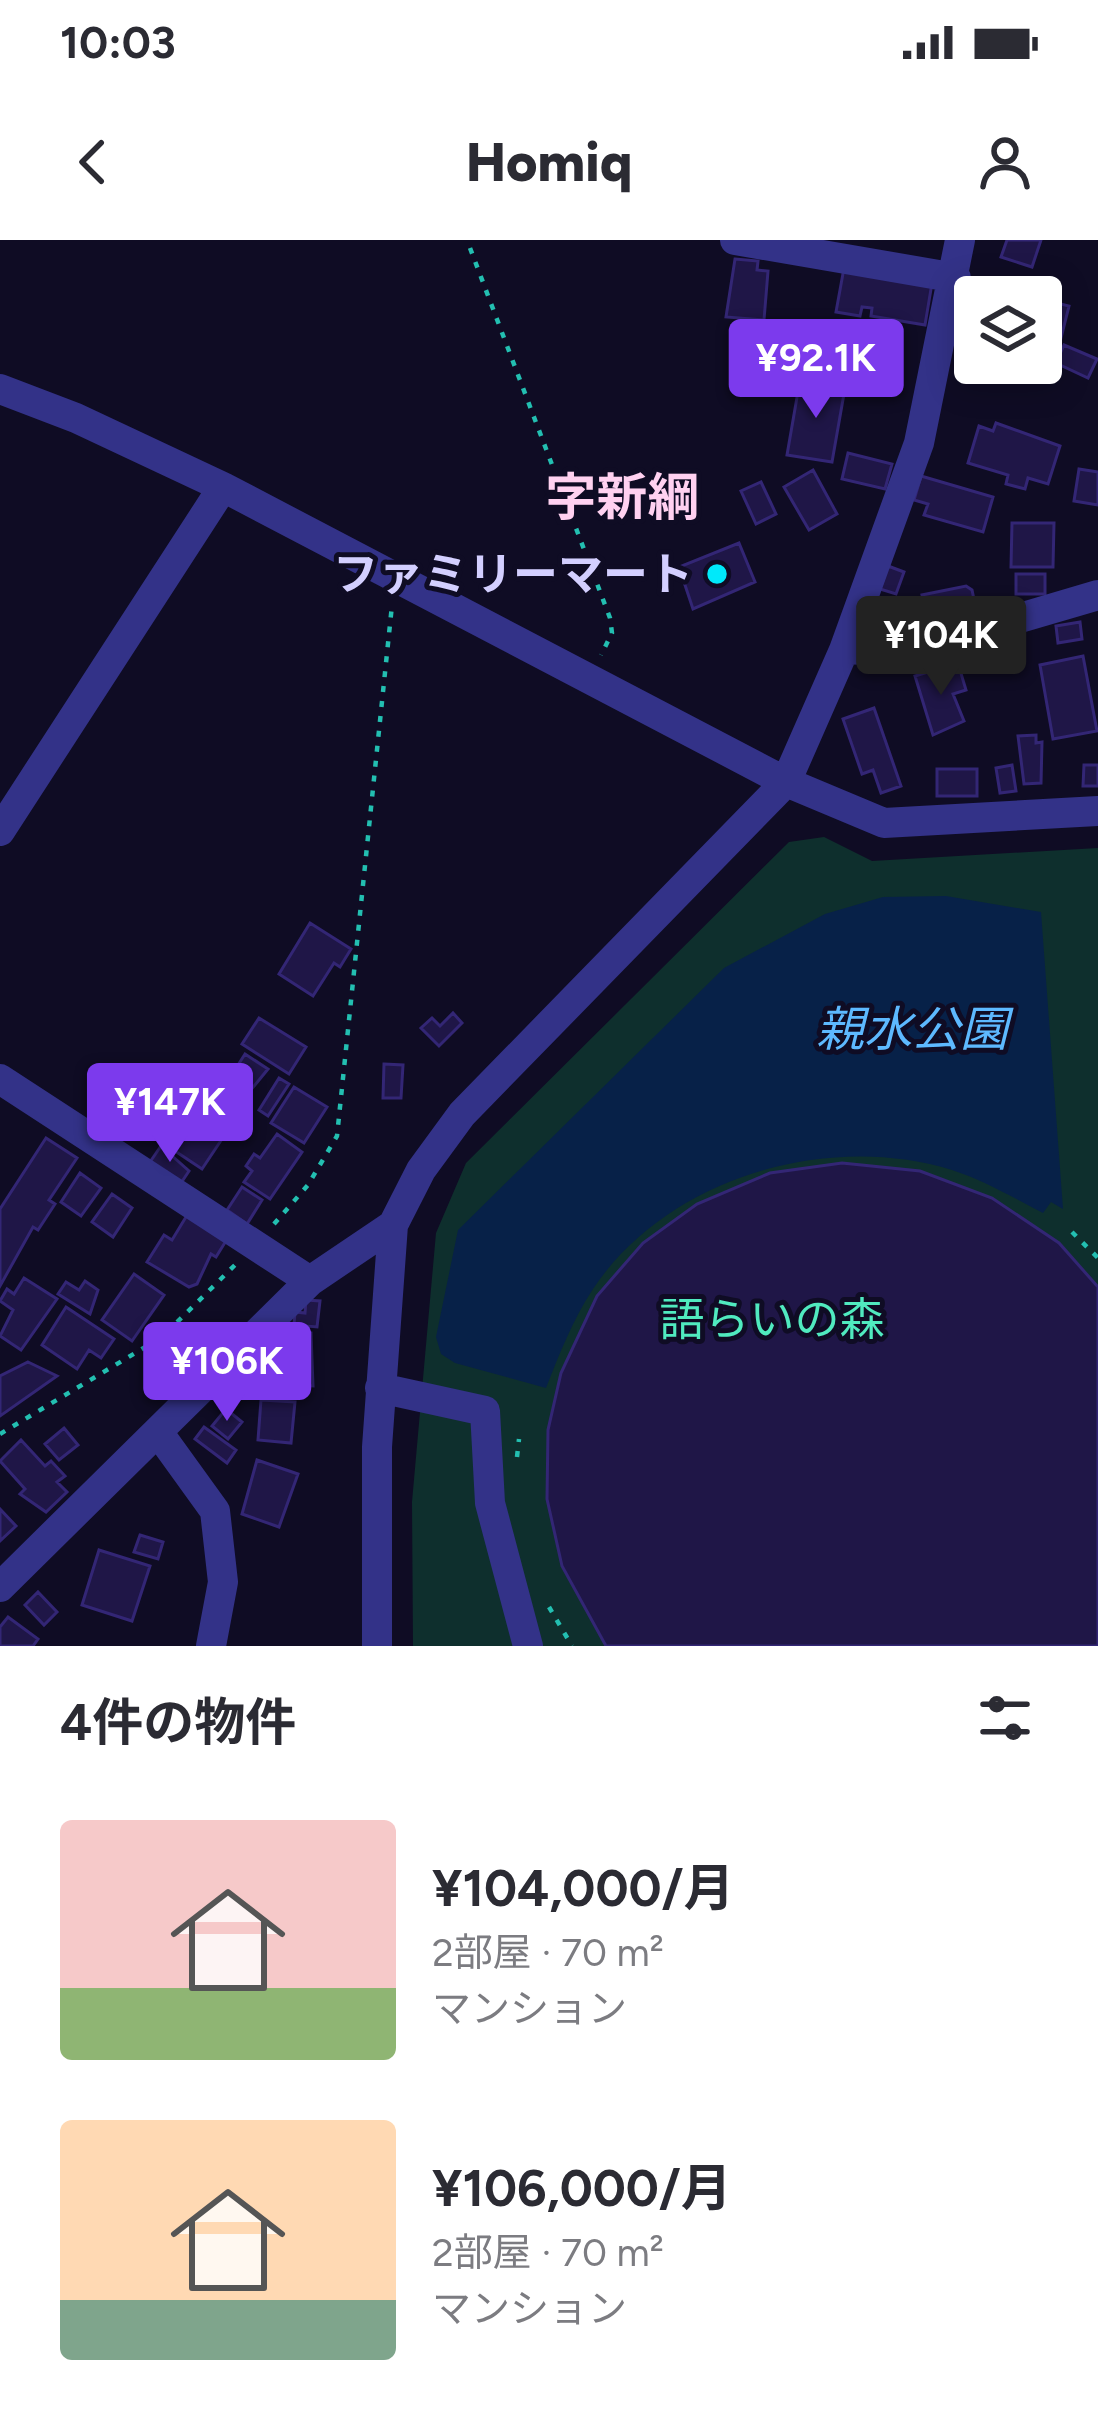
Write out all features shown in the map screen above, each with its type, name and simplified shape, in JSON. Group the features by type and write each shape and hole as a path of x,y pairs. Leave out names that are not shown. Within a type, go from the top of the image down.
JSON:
{"street":[{"path":"735,240 954,278"},
{"path":"956,276 960,240"},
{"path":"376,1646 380,1388 393,1225 421,1171 462,1114 786,782 844,650 919,443 954,287"},
{"path":"0,389 76,418 223,487 786,782 884,823 1098,811"},
{"path":"0,832 223,487"},
{"path":"844,650 921,646 1098,595"},
{"path":"0,1079 310,1281"},
{"path":"0,1587 310,1281 393,1225"},
{"path":"380,1388 485,1411 490,1503 528,1646"},
{"path":"158,1432 215,1510 223,1582 211,1646"}],"path":[{"path":"470,248 610,618 612,634 590,676"},
{"path":"0,1434 162,1337 254,1247 308,1185 337,1136 395,578"},
{"path":"1072,1232 1098,1258"},
{"path":"517,1460 519,1438"},
{"path":"544,1598 572,1646"}],"green space":[{"name":"語らいの森","path":"824,837 872,861 1098,848 1098,1646 413,1646 412,1502 436,1233 466,1163 789,842"}],"water":[{"name":"親水公園","path":"946,896 1041,912 1063,1209 1051,1202 1043,1213 964,1174 904,1159 803,1161 753,1173 706,1192 663,1218 625,1250 586,1301 546,1388 455,1363 441,1354 436,1337 458,1230 724,968 825,914 883,897"}],"building":[{"path":"1007,240 1041,240 1032,267 1001,257"},
{"path":"735,259 758,261 757,270 768,271 764,320 726,317"},
{"path":"844,268 932,283 925,325 871,316 872,308 862,307 860,316 836,312"},
{"path":"1062,304 1069,306 1062,334"},
{"path":"774,330 805,335 800,372 768,367"},
{"path":"1064,345 1097,359 1088,378 1062,366"},
{"path":"800,380 845,388 832,462 787,455"},
{"path":"996,423 1060,446 1048,484 1028,478 1025,489 1006,484 1008,475 968,463 979,426 993,431"},
{"path":"848,453 892,464 885,489 842,479"},
{"path":"1079,469 1098,472 1098,505 1074,501"},
{"path":"813,470 837,514 809,530 784,487"},
{"path":"921,476 993,497 983,532 924,515 928,504 914,500"},
{"path":"761,482 776,514 756,524 741,491"},
{"path":"1012,523 1054,523 1053,567 1011,567"},
{"name":"ファミリーマート","path":"739,543 755,582 693,609 679,567"},
{"path":"888,566 904,572 896,594 880,589"},
{"path":"1016,574 1045,574 1045,594 1016,594"},
{"path":"966,586 972,590 976,609 965,612 967,620 931,626 922,595"},
{"path":"1080,622 1082,639 1058,643 1056,626"},
{"path":"1083,656 1097,731 1053,739 1040,665"},
{"path":"944,667 946,674 960,670 966,690 953,694 964,721 933,735 915,676"},
{"path":"874,708 901,786 881,793 873,770 862,774 843,719"},
{"path":"1036,735 1036,743 1042,742 1041,783 1024,784 1018,736"},
{"path":"1012,765 1016,791 1000,793 996,768"},
{"path":"1084,765 1098,765 1098,786 1083,786"},
{"path":"937,769 977,769 977,796 937,796"},
{"path":"310,923 351,949 340,967 334,963 313,996 279,974"},
{"path":"453,1013 462,1023 439,1046 421,1028 432,1018 440,1026"},
{"path":"259,1018 306,1047 289,1074 242,1044"},
{"path":"245,1054 268,1069 237,1107 219,1095"},
{"path":"384,1064 403,1065 401,1098 383,1098"},
{"path":"207,1069 221,1079 211,1094 197,1085"},
{"path":"279,1078 289,1084 268,1116 259,1110"},
{"path":"294,1087 327,1107 304,1143 271,1123"},
{"path":"194,1101 236,1118 202,1169 175,1151 181,1141 173,1136 191,1119 185,1116"},
{"path":"277,1134 302,1152 270,1199 244,1182 252,1171 246,1166 254,1154 260,1158"},
{"path":"46,1138 77,1158 49,1200 55,1204 38,1230 33,1227 0,1286 0,1209"},
{"path":"161,1146 189,1171 181,1183 150,1162"},
{"path":"842,1163 920,1171 992,1198 1059,1243 1098,1287 1098,1646 606,1646 562,1566 547,1499 548,1430 561,1373 597,1296 643,1243 697,1204 770,1173"},
{"path":"80,1173 101,1188 81,1216 61,1202"},
{"path":"242,1187 262,1200 247,1224 227,1210"},
{"path":"112,1194 132,1208 113,1237 92,1222"},
{"path":"189,1212 229,1236 216,1257 211,1254 197,1284 189,1287 147,1262 164,1235 172,1240"},
{"path":"134,1274 164,1295 132,1341 102,1320"},
{"path":"24,1278 57,1299 21,1350 0,1336 13,1310 0,1301 7,1289 14,1294"},
{"path":"85,1281 98,1290 90,1314 58,1294 66,1282 79,1290"},
{"path":"306,1300 320,1301 317,1327 294,1325 295,1312 305,1313"},
{"path":"66,1307 114,1339 101,1358 89,1350 77,1369 42,1345"},
{"path":"284,1331 311,1333 313,1386 266,1383 268,1357"},
{"path":"186,1345 202,1363 190,1374 173,1356"},
{"path":"28,1362 57,1376 0,1416 0,1376"},
{"path":"261,1400 295,1402 291,1443 258,1440"},
{"path":"226,1409 242,1422 228,1439 212,1426"},
{"path":"204,1427 236,1450 227,1463 195,1439"},
{"path":"64,1428 78,1445 59,1460 45,1444"},
{"path":"21,1440 45,1466 51,1461 65,1476 57,1482 67,1492 46,1512 20,1494 25,1489 0,1461"},
{"path":"257,1460 298,1474 279,1527 242,1514"},
{"path":"0,1509 16,1526 0,1541"},
{"path":"140,1535 163,1542 158,1559 134,1552"},
{"path":"99,1550 150,1566 132,1621 82,1605"},
{"path":"38,1592 57,1612 44,1625 25,1605"},
{"path":"8,1617 38,1639 33,1646 0,1646 0,1627"}],"place":[{"name":"ファミリーマート","path":"717,574"}],"district":[{"name":"字新綱","path":"622,497"}]}
